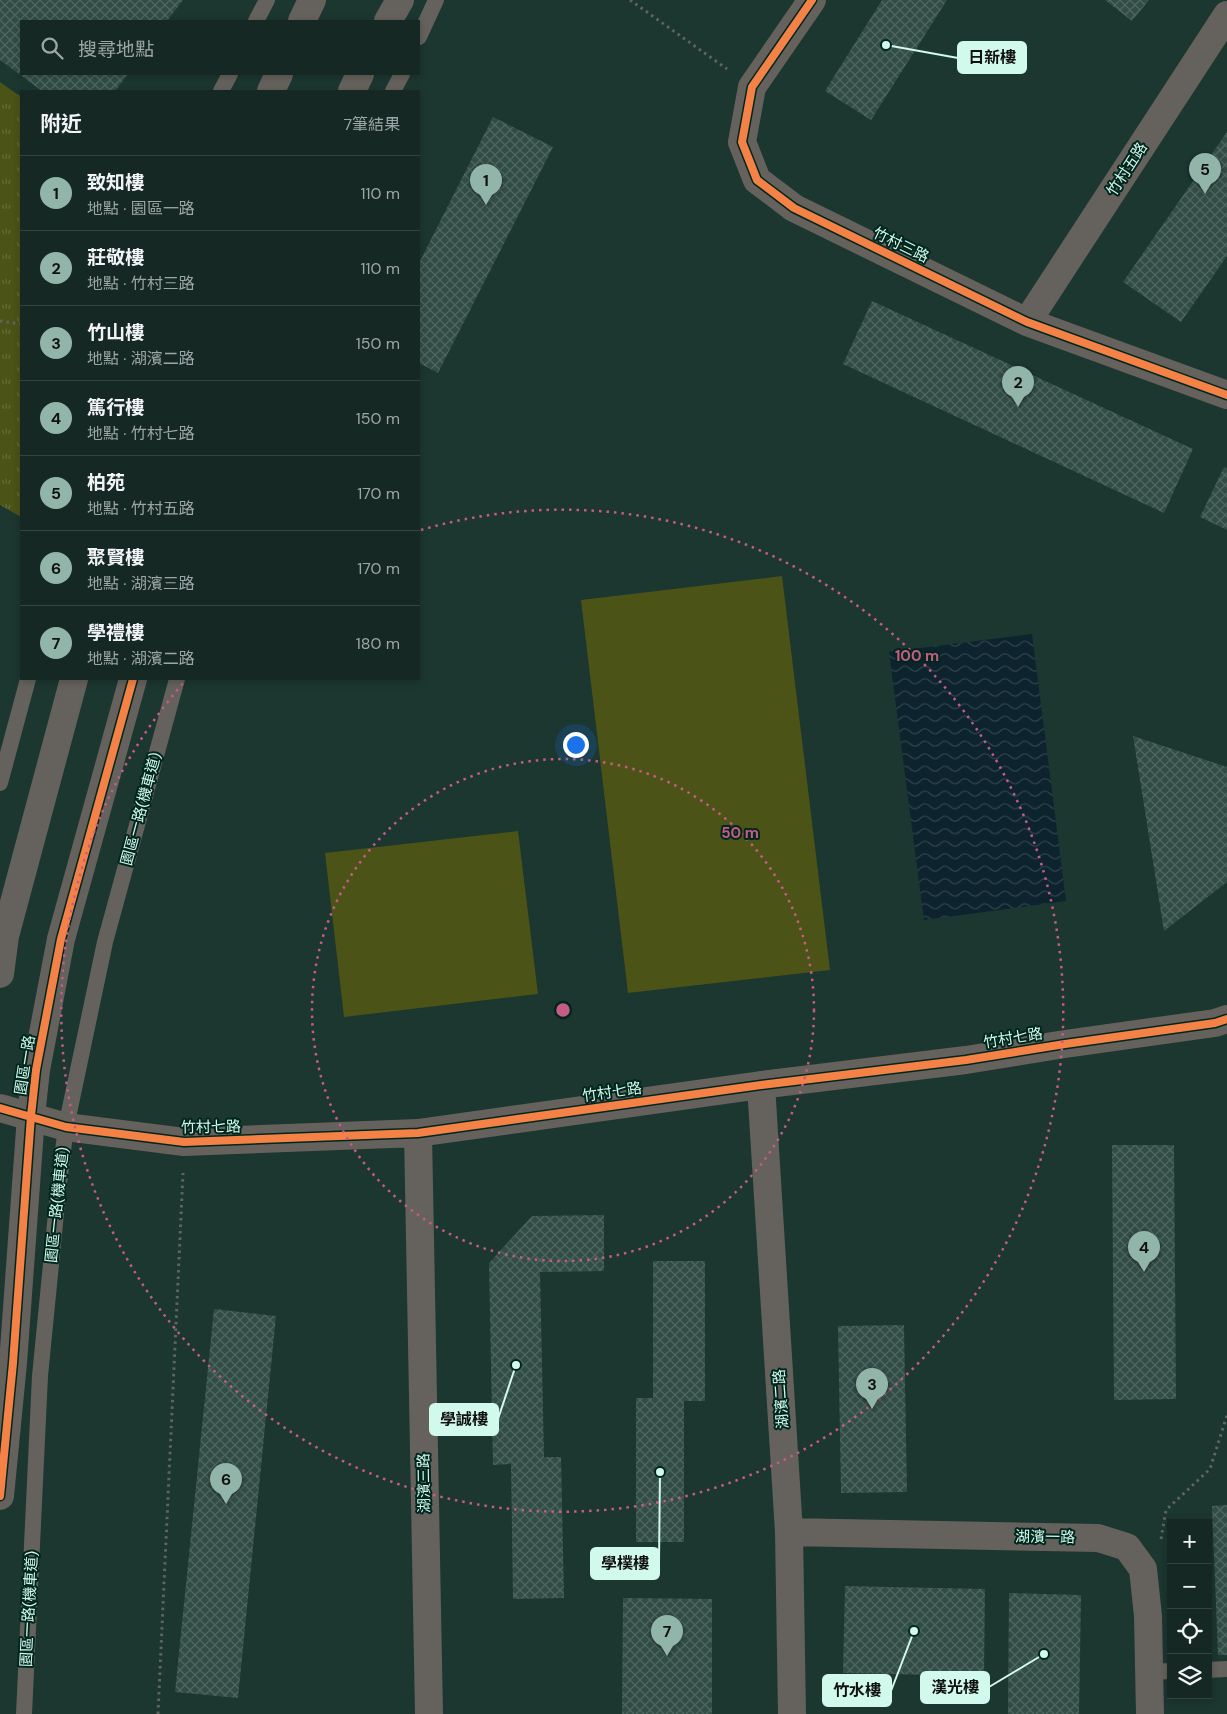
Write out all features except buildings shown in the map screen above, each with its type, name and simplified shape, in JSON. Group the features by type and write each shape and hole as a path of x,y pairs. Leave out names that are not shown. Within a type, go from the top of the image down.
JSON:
{"street":[{"path":"302,20 312,0"},
{"path":"389,20 400,0"},
{"name":"竹村三路","path":"812,0 752,87 742,142 757,180 794,208 1027,322 1227,395"},
{"name":"竹村五路","path":"1027,322 1227,15"},
{"path":"271,90 278,75"},
{"path":"352,90 360,75"},
{"path":"0,974 6,936 74,680"},
{"name":"園區一路","path":"0,1496 13,1363 36,1070 61,938 133,680"},
{"name":"竹村七路","path":"0,1108 66,1127 184,1142 418,1133 761,1085 966,1060 1227,1019"},
{"name":"湖濱二路","path":"761,1085 789,1532 792,1714"},
{"name":"湖濱三路","path":"418,1133 429,1714"},
{"name":"湖濱一路","path":"789,1532 1098,1538 1126,1547 1143,1569 1148,1616 1160,1672 1150,1714"}],"lane":[{"path":"257,20 267,0"},
{"path":"420,35 436,0"},
{"path":"222,90 229,75"},
{"path":"394,90 401,75"},
{"path":"0,783 28,680"},
{"name":"園區一路(機車道)","path":"24,1714 40,1376 66,1127 105,942 177,680"},
{"path":"1212,1670 1227,1669"}],"path":[{"path":"630,0 752,87"},
{"path":"0,320 20,324"},
{"path":"158,1714 184,1142"},
{"path":"1159,1548 1166,1510 1210,1468 1227,1415"}],"green space":[{"path":"0,82 20,96 20,516 0,505"},
{"path":"782,576 830,970 628,993 581,600"},
{"path":"518,831 538,994 344,1017 325,853"}],"water":[{"path":"1032,634 1066,901 924,920 889,652"}],"cycle path":[{"path":"812,0 752,87 742,142 757,180 794,208 1027,322 1227,395"},
{"path":"0,1496 13,1363 36,1070 61,939 133,680"},
{"path":"0,1108 66,1127 184,1142 418,1133 761,1085 966,1060 1215,1023 1227,1019"}],"place":[{"name":"日新樓","path":"886,45"},
{"name":"柏苑","path":"1205,194"},
{"name":"致知樓","path":"486,205"},
{"name":"莊敬樓","path":"1018,407"},
{"name":"篤行樓","path":"1144,1272"},
{"name":"學誠樓","path":"516,1365"},
{"name":"竹山樓","path":"872,1409"},
{"name":"學樸樓","path":"660,1472"},
{"name":"聚賢樓","path":"226,1504"},
{"name":"竹水樓","path":"914,1631"},
{"name":"漢光樓","path":"1044,1654"},
{"name":"學禮樓","path":"667,1656"}]}
